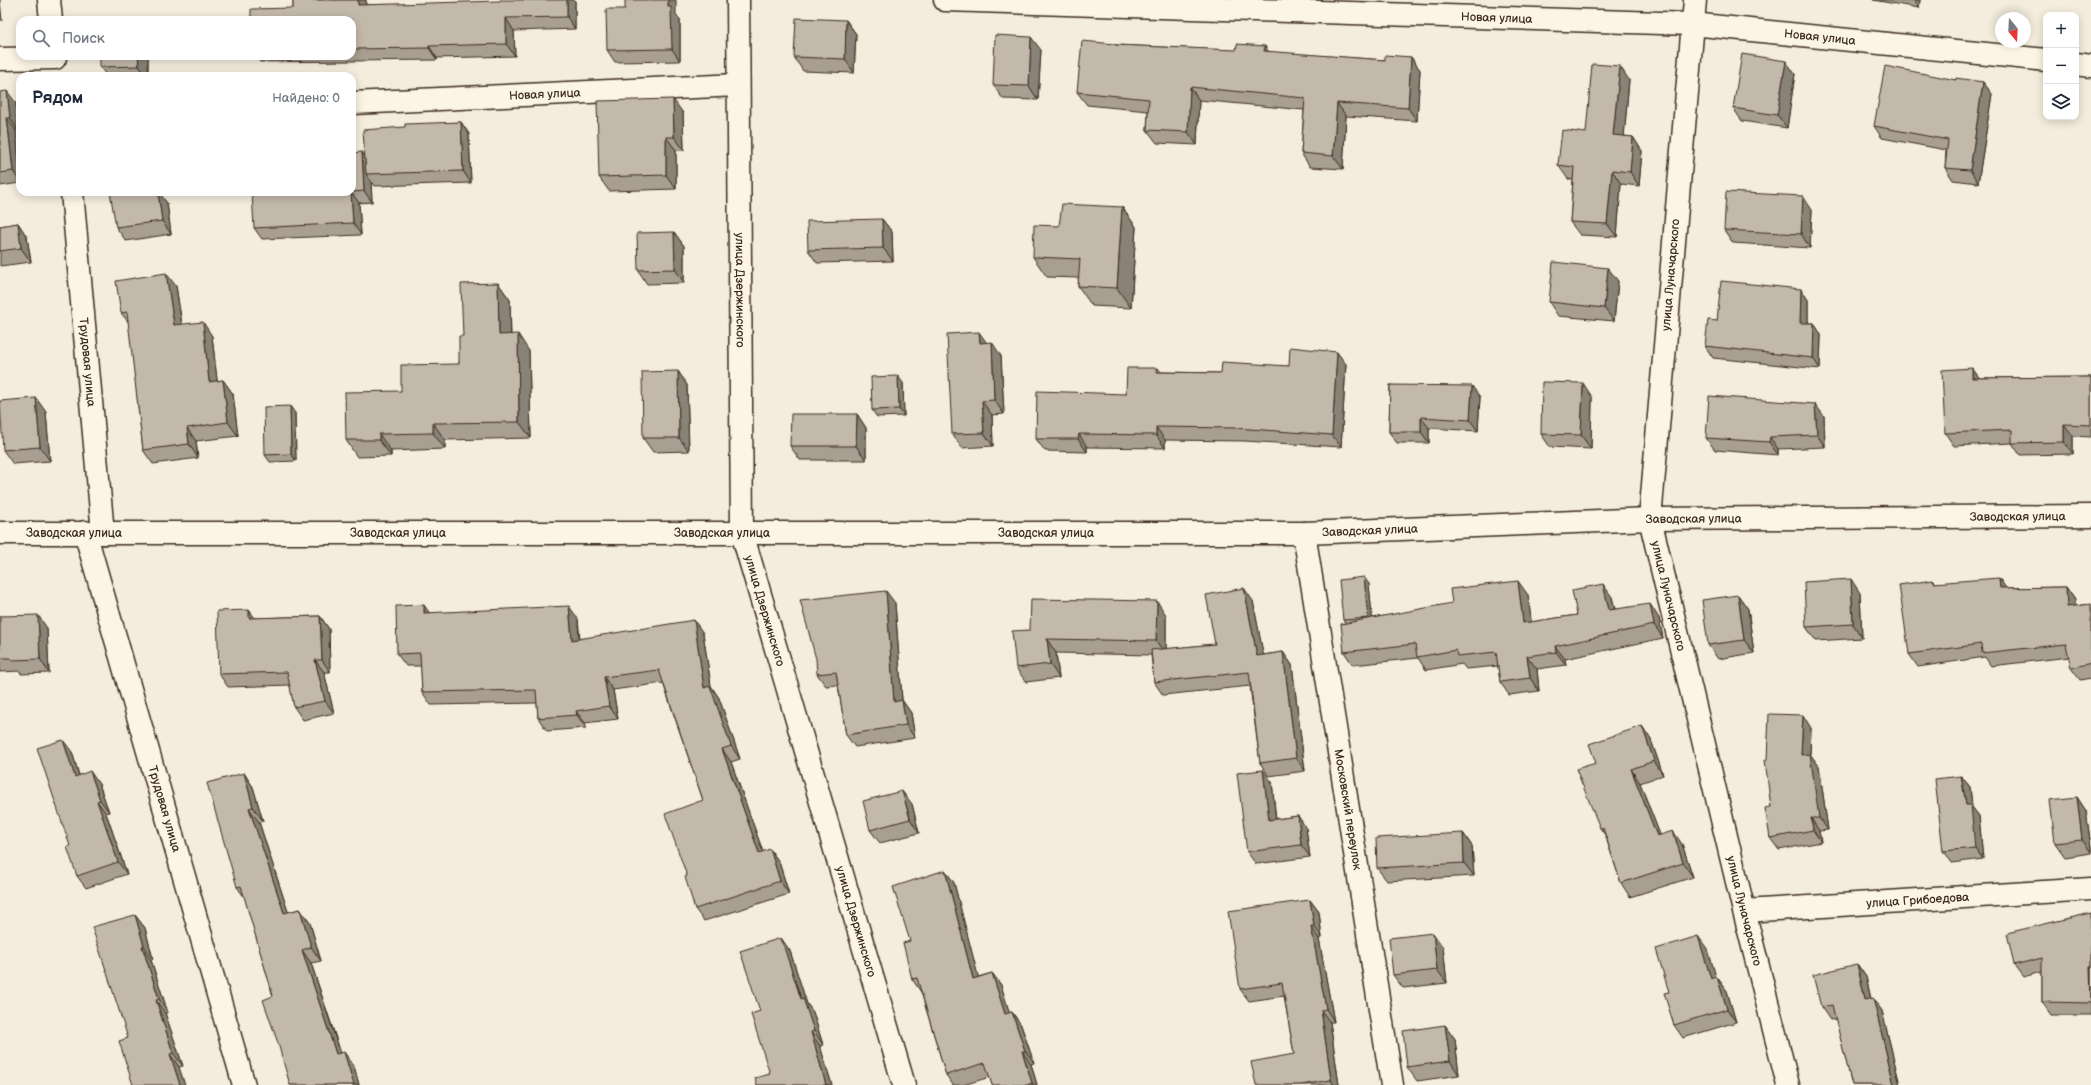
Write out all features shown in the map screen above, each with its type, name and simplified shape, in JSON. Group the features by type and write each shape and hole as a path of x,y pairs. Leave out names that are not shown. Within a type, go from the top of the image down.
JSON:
{"street":[{"path":"49,0 51,16"},
{"name":"улица Дзержинского","path":"738,0 742,533 904,1085"},
{"name":"Новая улица","path":"945,0 1692,24 2043,60"},
{"name":"улица Луначарского","path":"1695,0 1650,519 1744,911 1788,1085"},
{"path":"0,59 56,63"},
{"path":"2079,64 2091,66"},
{"name":"Новая улица","path":"356,103 738,86"},
{"name":"Трудовая улица","path":"72,196 94,532 244,1085"},
{"name":"Заводская улица","path":"0,533 1304,533 1650,519 2091,516"},
{"name":"Московский переулок","path":"1304,533 1392,1085"},
{"name":"улица Грибоедова","path":"1744,911 2091,889"}],"building":[{"path":"293,0 358,0 358,5 500,0 567,0 567,17 506,18 506,44 429,46 429,48 356,49 356,16 251,16 251,9 293,8"},
{"path":"625,0 668,0 668,7 671,7 672,49 607,50 606,9 625,9"},
{"path":"796,18 846,20 845,59 794,57"},
{"path":"995,35 1031,37 1029,86 993,85"},
{"path":"1082,41 1115,45 1236,50 1237,44 1265,46 1264,51 1385,60 1385,55 1411,57 1408,108 1337,103 1333,156 1301,153 1305,98 1190,87 1188,132 1147,130 1149,99 1077,92"},
{"path":"1742,54 1786,61 1777,115 1733,108"},
{"path":"100,60 138,60 139,66 100,67"},
{"path":"1592,64 1620,66 1613,135 1633,137 1630,172 1612,170 1607,224 1570,222 1574,167 1558,165 1562,130 1586,133"},
{"path":"1885,66 1956,80 1956,78 1983,82 1970,170 1945,168 1948,140 1874,126"},
{"path":"7,91 10,118 7,118 13,171 0,173 0,92"},
{"path":"673,99 674,137 666,137 666,175 599,177 597,101"},
{"path":"461,122 463,171 366,174 363,130 405,127 405,124"},
{"path":"362,152 364,191 356,192 356,153"},
{"path":"1726,192 1803,196 1801,234 1724,230"},
{"path":"111,196 159,196 162,221 116,227"},
{"path":"252,196 351,196 353,223 254,228"},
{"path":"1062,204 1122,207 1117,288 1078,286 1080,259 1033,257 1034,225 1059,226"},
{"path":"882,219 883,248 808,250 807,221"},
{"path":"18,223 21,248 0,251 0,226"},
{"path":"674,232 675,269 638,270 637,233"},
{"path":"1553,262 1608,268 1604,308 1549,302"},
{"path":"166,273 174,325 203,322 209,382 223,380 228,422 187,428 189,444 143,450 127,312 121,313 116,281"},
{"path":"1721,281 1801,289 1800,323 1814,323 1813,358 1705,346 1708,320 1717,321"},
{"path":"498,283 499,335 518,334 519,422 433,423 433,433 379,434 379,440 346,440 345,392 401,391 401,365 459,364 459,336 463,336 461,284"},
{"path":"979,332 980,343 992,342 994,400 982,401 984,433 952,434 947,334"},
{"path":"1290,347 1337,352 1332,435 1236,428 1156,427 1156,435 1079,434 1078,439 1036,439 1037,391 1126,394 1127,368 1158,368 1157,372 1221,373 1222,362 1289,366"},
{"path":"1972,368 1972,378 2091,377 2091,425 2064,424 2064,442 2012,443 2012,430 1945,433 1942,370"},
{"path":"678,371 679,438 643,438 642,372"},
{"path":"898,376 899,409 872,410 871,377"},
{"path":"1542,382 1583,383 1581,435 1541,434"},
{"path":"1390,385 1472,386 1470,420 1421,417 1421,432 1389,432"},
{"path":"1709,396 1815,404 1817,435 1770,437 1769,442 1706,438"},
{"path":"36,398 40,447 3,450 0,401"},
{"path":"290,406 291,454 265,455 264,407"},
{"path":"791,414 857,414 856,446 790,446"},
{"path":"1364,577 1368,618 1343,620 1339,580"},
{"path":"1999,578 2000,588 2066,587 2067,607 2091,604 2091,663 2071,668 2066,644 1982,653 1981,644 1909,654 1899,585 1933,580 1934,583"},
{"path":"1851,579 1853,624 1806,627 1804,582"},
{"path":"1518,581 1523,623 1577,615 1572,590 1603,584 1609,610 1650,604 1654,625 1555,646 1556,652 1527,656 1530,678 1500,682 1496,652 1457,656 1456,650 1417,657 1415,644 1344,652 1341,624 1452,603 1450,589"},
{"path":"1244,588 1257,656 1283,652 1296,758 1260,763 1249,672 1154,682 1151,650 1215,644 1206,595"},
{"path":"886,591 894,702 902,700 906,725 846,735 836,672 817,674 816,659 800,600"},
{"path":"1738,595 1744,640 1708,645 1702,600"},
{"path":"1031,599 1157,601 1156,641 1047,639 1050,664 1016,668 1012,631 1030,630"},
{"path":"424,605 424,613 569,606 572,640 694,620 704,688 710,686 731,746 722,749 759,853 770,849 780,881 695,909 685,877 687,876 665,814 703,800 659,670 604,677 609,706 576,711 577,715 538,718 536,690 422,692 420,653 397,654 396,606"},
{"path":"249,610 249,618 320,616 322,660 315,660 325,701 294,707 287,672 219,674 217,611"},
{"path":"38,615 40,659 12,660 11,658 0,658 0,616"},
{"path":"1769,714 1803,715 1801,755 1810,754 1819,818 1811,818 1813,830 1770,838 1765,808 1771,807 1765,760 1767,759"},
{"path":"1642,726 1654,761 1631,769 1657,836 1673,831 1683,863 1621,883 1603,828 1600,828 1576,769 1596,763 1589,744"},
{"path":"63,740 75,777 90,771 100,800 97,801 118,862 77,876 67,847 70,846 37,748"},
{"path":"1263,770 1269,820 1298,816 1301,845 1247,852 1237,773"},
{"path":"244,773 253,807 249,808 284,913 300,909 311,947 302,950 336,1054 344,1052 354,1085 290,1085 278,1043 263,1000 273,996 241,886 237,887 207,783"},
{"path":"1961,776 1966,805 1971,805 1975,848 1943,851 1935,779"},
{"path":"902,791 910,819 870,830 863,801"},
{"path":"2077,797 2082,840 2055,843 2050,800"},
{"path":"1463,833 1464,863 1377,868 1376,838"},
{"path":"945,870 973,979 992,973 1005,1014 1012,1012 1025,1051 1022,1051 1032,1083 1027,1085 992,1085 985,1063 946,1075 917,978 912,979 903,943 910,941 893,887"},
{"path":"1310,900 1314,926 1311,926 1326,1009 1321,1010 1331,1080 1301,1085 1256,1085 1251,1062 1294,1054 1282,983 1240,989 1228,911"},
{"path":"2091,913 2091,1003 2042,1002 2042,958 2014,965 2007,933"},
{"path":"135,915 144,946 142,946 159,999 156,1000 173,1053 170,1054 180,1085 133,1085 119,1041 128,1038 92,927"},
{"path":"1433,933 1437,970 1393,975 1389,938"},
{"path":"1698,936 1711,979 1717,977 1727,1009 1674,1025 1664,993 1669,992 1656,949"},
{"path":"781,938 801,999 803,998 814,1031 811,1032 826,1085 757,1085 755,1078 770,1074 751,1014 760,1011 740,951"},
{"path":"1857,964 1865,1000 1873,998 1894,1085 1852,1085 1832,1005 1821,1007 1813,975"},
{"path":"1445,1025 1450,1061 1407,1067 1403,1031"}]}
